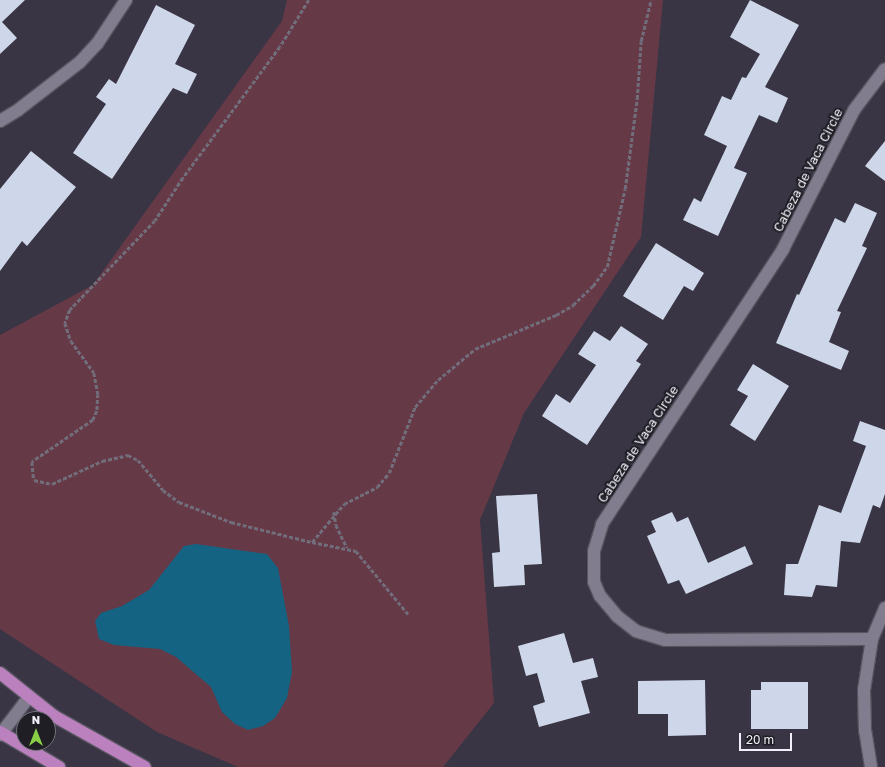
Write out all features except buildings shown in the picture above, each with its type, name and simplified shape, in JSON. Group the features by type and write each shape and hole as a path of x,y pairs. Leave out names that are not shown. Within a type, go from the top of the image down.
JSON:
{"main road":[{"path":"0,673 54,716 145,767"},
{"path":"0,733 58,767"}],"street":[{"path":"0,121 18,110 80,62 97,44 126,0"},
{"name":"Cabeza de Vaca Circle","path":"872,639 664,640 636,631 617,616 600,596 594,582 594,551 602,524 783,249 854,110 885,69"},
{"path":"870,767 865,731 864,690 872,639 885,608"},
{"path":"0,733 29,697"}],"path":[{"path":"308,0 280,47 183,178 155,221 70,310 65,322 71,341 94,373 98,394 97,411 93,420 36,458 32,462 32,472 34,480 52,484 102,461 128,455 138,460 164,490 179,502 231,522 356,551 409,615"},
{"path":"312,542 334,512 344,504 377,487 389,473 415,406 438,380 475,349 556,315 573,305 593,286 607,267 625,188 637,99 641,41 651,0"},
{"path":"334,512 336,525 348,548"}],"shaded area":[{"path":"287,0 663,0 641,237 524,413 480,520 494,703 443,767 238,767 157,732 0,629 0,335 93,285 282,21"}],"water":[{"path":"196,544 267,554 278,568 289,626 292,672 287,698 275,718 263,726 248,730 235,724 222,712 211,687 176,657 160,649 114,645 99,639 95,621 101,613 122,606 149,590 184,546"}]}
